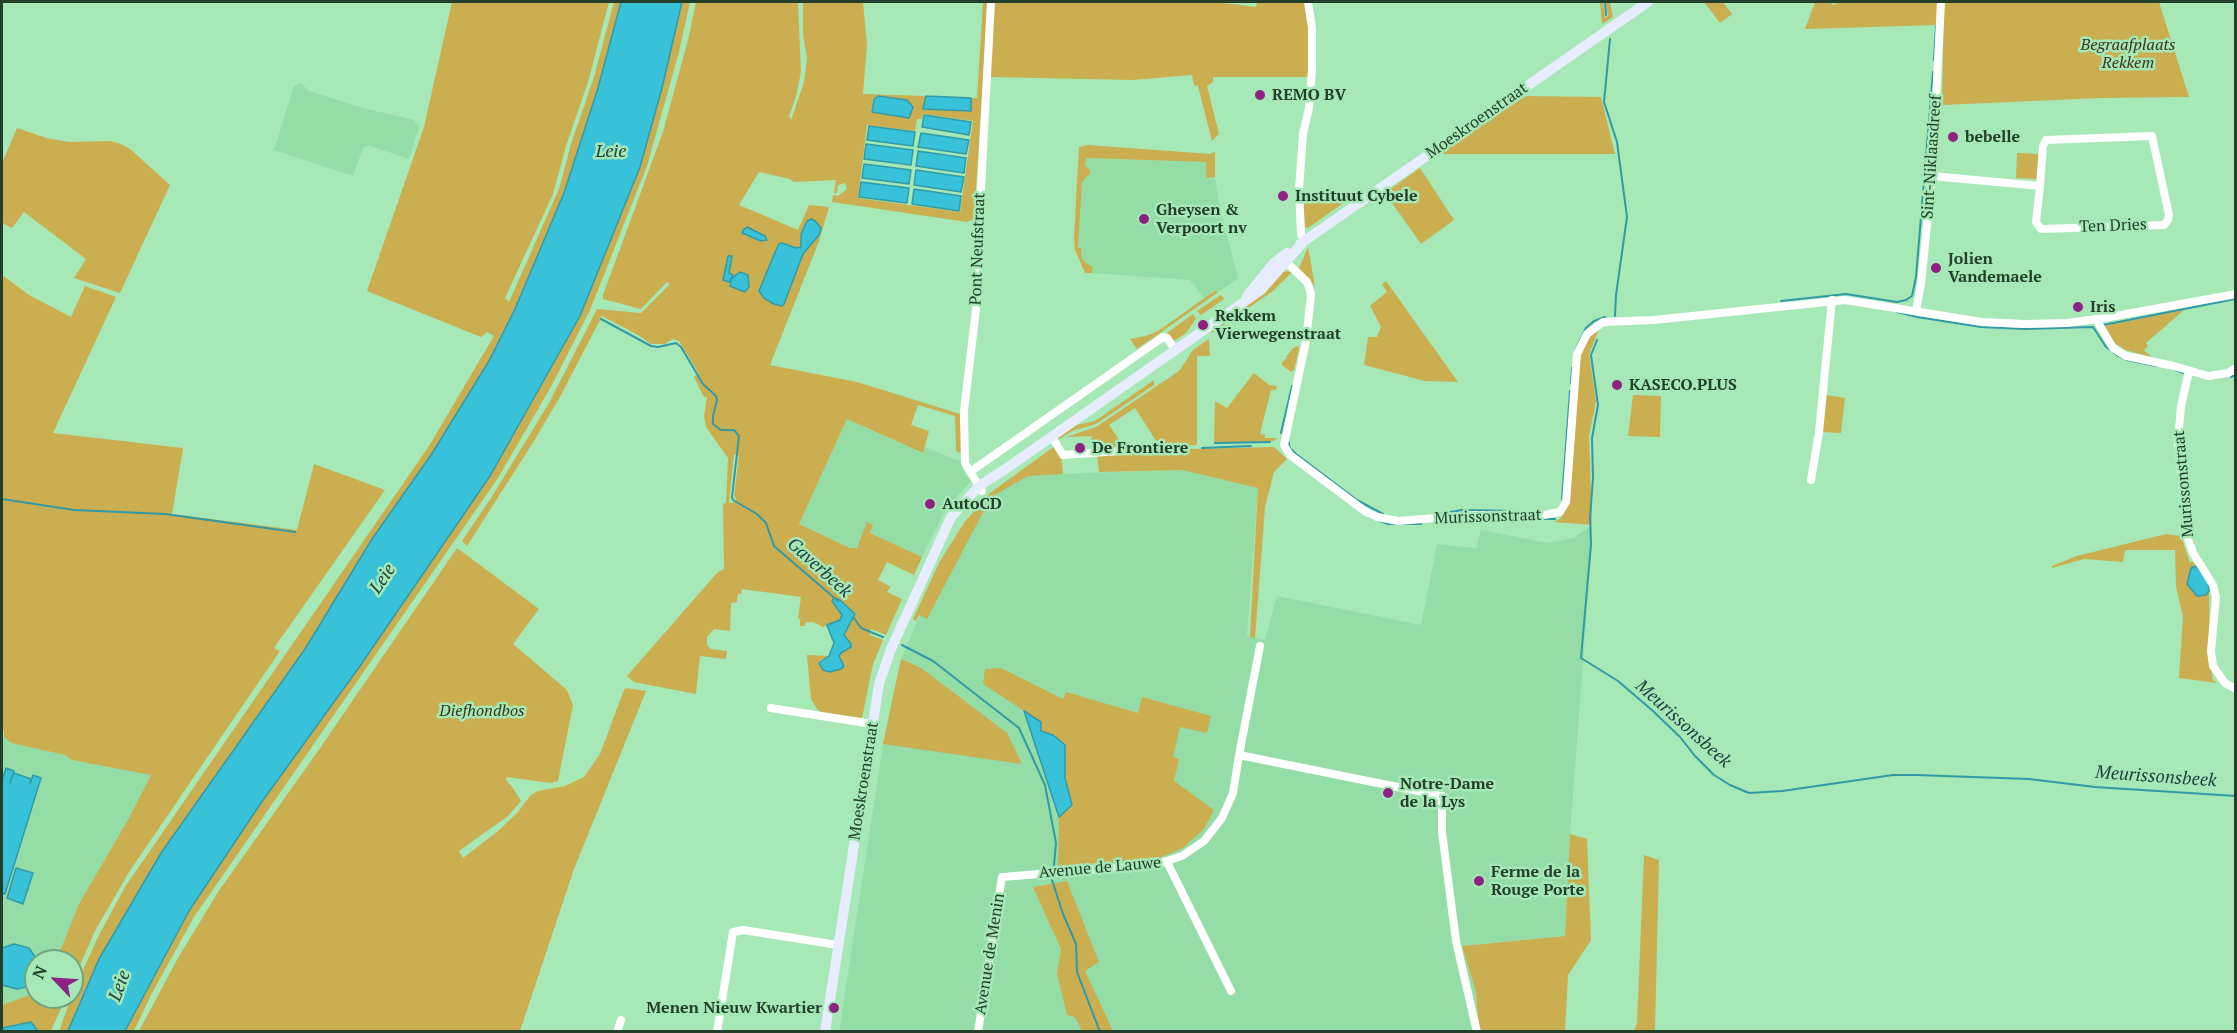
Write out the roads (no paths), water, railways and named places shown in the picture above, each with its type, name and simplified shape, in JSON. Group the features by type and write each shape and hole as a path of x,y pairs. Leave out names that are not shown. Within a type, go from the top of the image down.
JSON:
{"main road":[{"name":"Moeskroenstraat","path":"825,1032 879,684 886,661 941,542 980,489 1240,306 1261,279 1305,240 1648,2"}],"street":[{"name":"Pont Neufstraat","path":"980,489 965,463 964,411 978,292 979,225 991,2"},
{"path":"1305,240 1301,235 1299,189 1303,134 1309,108 1312,70 1312,28 1308,2"},
{"name":"Sint-Niklaasdreef","path":"1916,311 1932,176 1941,2"},
{"name":"Ten Dries","path":"2152,136 2169,215 2168,220 2164,225 2041,229 2036,222 2040,186 2043,146 2046,140 2152,136"},
{"path":"1932,176 2040,186"},
{"name":"Murissonstraat","path":"1284,259 1307,282 1311,294 1306,341 1284,445 1290,455 1366,512 1377,517 1398,521 1474,515 1544,515 1560,512 1566,502 1577,354 1587,334 1599,324 1832,300 1858,300 1982,322 2024,324 2096,319 2235,294"},
{"path":"1811,480 1819,432 1832,300"},
{"path":"2096,319 2108,342 2126,356 2208,376 2228,373 2235,368"},
{"path":"970,472 1163,337 1167,338 1176,351"},
{"name":"Murissonstraat","path":"2189,371 2181,406 2178,442 2188,539 2195,558 2213,585 2216,597 2211,651 2213,666 2225,682 2235,689"},
{"path":"1052,437 1063,454 1149,449"},
{"name":"Avenue de Lauwe","path":"1002,877 1167,862 1200,845 1218,825 1231,799 1260,646"},
{"path":"771,708 872,724"},
{"path":"1239,755 1442,796 1442,832 1456,941 1477,1032"},
{"path":"1167,862 1231,991"},
{"name":"Avenue de Menin","path":"978,1032 1002,877"},
{"path":"717,1032 733,932 742,930 838,945"},
{"path":"617,1032 621,1020"}],"water":[{"name":"Leie","path":"621,2 682,2 662,88 640,167 580,316 490,476 360,666 261,803 189,911 125,1031 68,1031 77,1009 84,1009 84,994 99,959 161,853 305,649 372,539 431,455 489,361 515,309 564,193 598,88"},
{"path":"878,96 907,100 913,107 909,118 872,112 874,100"},
{"path":"926,96 971,98 971,111 923,109"},
{"path":"924,115 971,122 969,135 922,127"},
{"path":"869,126 915,132 913,146 867,140"},
{"path":"921,133 969,140 966,154 918,147"},
{"path":"866,144 913,150 911,165 864,159"},
{"path":"918,151 966,158 964,173 916,166"},
{"path":"864,164 911,170 909,184 862,178"},
{"path":"916,170 964,177 961,192 914,185"},
{"path":"861,182 909,188 907,203 859,197"},
{"path":"914,189 961,196 959,211 912,204"},
{"path":"811,219 821,228 819,235 803,254 784,304 782,306 774,304 764,298 759,291 776,250 782,243 796,248 801,247 801,234 807,221"},
{"path":"747,227 765,236 767,240 761,241 742,233"},
{"path":"728,256 732,256 729,273 733,275 729,282 723,280"},
{"path":"740,272 748,275 749,287 745,292 730,286 731,279"},
{"path":"2196,566 2208,580 2209,591 2206,595 2197,596 2187,584 2191,568"},
{"path":"834,598 840,600 855,614 844,635 851,647 839,656 844,666 830,672 823,670 819,663 829,656 834,643 827,625 840,620 842,615 832,601"},
{"path":"1024,711 1041,722 1041,731 1053,735 1065,745 1065,778 1072,805 1059,817"},
{"path":"6,768 14,771 10,783 14,773 31,779 30,784 33,775 41,778 5,894 2,893 2,780"},
{"path":"16,868 33,873 23,904 7,898"},
{"path":"14,944 30,949 24,949 24,988 17,989 2,985 2,948"},
{"path":"31,1022 38,1031 2,1031 2,1028"}],"waterway":[{"path":"1605,2 1606,15"},
{"path":"1934,60 1936,26"},
{"path":"1610,39 1604,102 1617,142 1627,217 1615,316"},
{"path":"1781,301 1846,294 1897,302 1912,296 1916,277 1933,72"},
{"path":"2103,325 2235,299"},
{"path":"1897,312 1981,327 2025,329 2093,327 2106,347 2117,355 2127,360 2156,366"},
{"path":"1575,351 1586,328 1594,321 1605,317"},
{"name":"Gaverbeek","path":"601,319 651,346 658,347 676,343 681,347 703,384 716,396 713,424 721,430 734,430 739,436 733,500 757,514 766,523 774,546 838,601"},
{"name":"Meurissonsbeek","path":"1597,340 1591,355 1598,405 1592,438 1591,544 1581,658 1618,681 1653,711 1714,775 1749,793 1782,791 1893,775 1916,775 2029,779 2095,787 2236,796"},
{"path":"1571,383 1572,368"},
{"path":"2176,370 2183,373"},
{"path":"2231,377 2236,375"},
{"path":"1281,433 1292,386"},
{"path":"1562,499 1570,391"},
{"path":"1288,440 1290,448 1296,454 1357,500 1383,514"},
{"path":"1215,443 1270,442"},
{"path":"1202,448 1251,446"},
{"path":"2,499 74,510 165,514 295,532"},
{"path":"1433,515 1462,510 1517,511"},
{"path":"1369,517 1388,524 1421,524"},
{"path":"1525,519 1555,519"},
{"name":"Gaverbeek","path":"854,618 861,628 883,637"},
{"path":"902,645 933,661 1019,728 1045,785 1056,843 1054,866"},
{"path":"1052,880 1076,944 1077,972 1100,1032"}],"place":[{"name":"REMO BV","path":"1260,95"},
{"name":"bebelle","path":"1953,137"},
{"name":"Instituut Cybele","path":"1283,196"},
{"name":"Gheysen & Verpoort nv","path":"1144,219"},
{"name":"Jolien Vandemaele","path":"1936,268"},
{"name":"Iris","path":"2078,307"},
{"name":"Rekkem Vierwegenstraat","path":"1203,325"},
{"name":"KASECO.PLUS","path":"1617,385"},
{"name":"De Frontiere","path":"1080,448"},
{"name":"AutoCD","path":"930,504"},
{"name":"Notre-Dame de la Lys","path":"1388,793"},
{"name":"Ferme de la Rouge Porte","path":"1479,881"},
{"name":"Menen Nieuw Kwartier","path":"834,1008"}],"park label":[{"name":"Begraafplaats Rekkem","path":"2128,54"},
{"name":"Diefhondbos","path":"482,711"}]}
